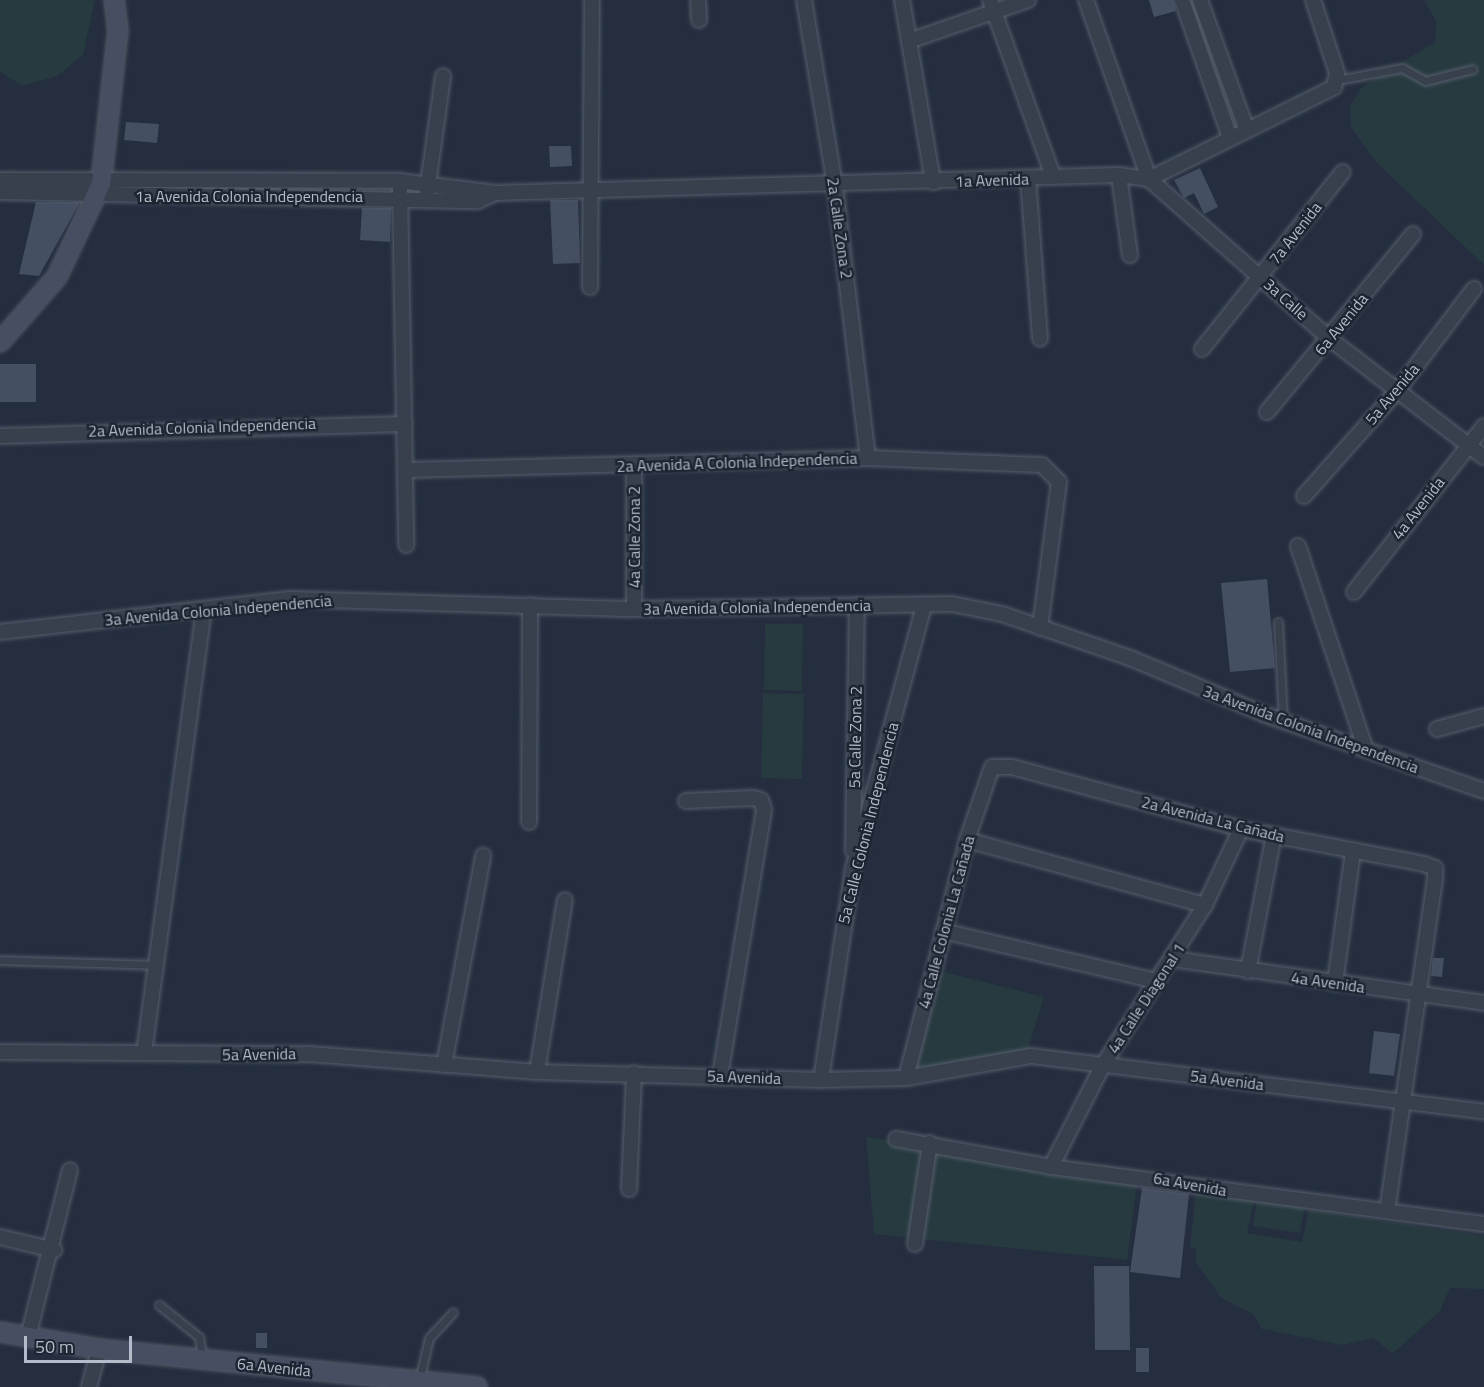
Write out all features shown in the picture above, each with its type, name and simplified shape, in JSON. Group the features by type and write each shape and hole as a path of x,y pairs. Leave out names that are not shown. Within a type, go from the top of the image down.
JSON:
{"street":[{"path":"0,342 57,277 99,189 118,31 114,0"},
{"path":"590,287 592,0"},
{"path":"698,0 699,20"},
{"name":"2a Calle Zona 2","path":"804,0 835,186 868,458"},
{"path":"902,0 933,182"},
{"path":"909,41 992,6 1028,0"},
{"path":"1086,0 1149,179 1337,80 1313,0"},
{"path":"1182,0 1229,135"},
{"path":"1200,0 1246,128"},
{"path":"992,6 1053,176"},
{"path":"1188,19 1205,14"},
{"path":"428,190 443,76"},
{"name":"7a Avenida","path":"1202,350 1343,172"},
{"path":"1119,175 1130,255"},
{"name":"1a Avenida","path":"835,186 1053,176 1119,175 1149,179"},
{"path":"1028,178 1040,339"},
{"name":"3a Calle","path":"1149,179 1330,339 1484,457"},
{"name":"1a Avenida Colonia Independencia","path":"0,180 99,189 400,196 428,190 495,193 835,186"},
{"path":"399,181 407,470 405,544"},
{"name":"1a Avenida Colonia Independencia","path":"0,192 399,181 428,190"},
{"name":"6a Avenida","path":"1267,412 1330,339 1413,234"},
{"name":"5a Avenida","path":"1304,496 1397,391 1474,289"},
{"name":"2a Avenida Colonia Independencia","path":"0,436 134,428 405,424"},
{"name":"4a Avenida","path":"1354,592 1484,426"},
{"name":"2a Avenida A Colonia Independencia","path":"407,470 634,466 868,458 1042,465 1059,482 1040,628"},
{"name":"4a Calle Zona 2","path":"634,466 634,609"},
{"path":"1298,546 1366,750"},
{"name":"3a Avenida Colonia Independencia","path":"0,632 204,609 364,597 634,609 857,605 973,606 1040,628 1283,721 1484,791"},
{"path":"529,822 530,605"},
{"name":"5a Calle Zona 2","path":"853,869 857,605"},
{"name":"5a Calle Colonia Independencia","path":"821,1080 853,869 924,605"},
{"path":"144,1053 204,609"},
{"path":"1437,729 1484,716"},
{"name":"2a Avenida La Cañada","path":"992,767 1012,767 1241,830 1435,868 1418,994"},
{"name":"4a Calle Colonia La Cañada","path":"906,1078 967,840 992,767"},
{"path":"686,801 753,798 761,800 764,810 720,1076"},
{"name":"4a Calle Diagonal 1","path":"1051,1167 1103,1065 1173,959 1205,905 1241,830"},
{"path":"1248,971 1274,835"},
{"path":"967,840 1205,905"},
{"path":"1335,983 1353,852"},
{"path":"444,1065 483,856"},
{"path":"537,1072 565,900"},
{"path":"943,931 1157,981"},
{"name":"4a Avenida","path":"1173,959 1484,1003"},
{"path":"1387,1211 1418,994"},
{"name":"5a Avenida","path":"0,1052 309,1054 537,1072 821,1080 906,1078 1031,1056 1484,1112"},
{"path":"629,1189 634,1073"},
{"name":"6a Avenida","path":"896,1139 930,1143 1051,1167 1484,1224"},
{"path":"915,1245 930,1143"},
{"path":"28,1337 54,1250 70,1170"},
{"path":"0,1237 54,1250"},
{"name":"6a Avenida","path":"0,1332 99,1349 477,1387"},
{"path":"89,1387 99,1349"}],"lane":[{"path":"1337,80 1402,68 1425,81 1473,69"},
{"path":"1278,622 1283,721"},
{"path":"0,960 156,965"},
{"path":"159,1305 199,1337 201,1360"},
{"path":"419,1381 429,1338 453,1312"}],"green space":[{"path":"0,0 95,0 83,55 57,76 23,86 0,72"},
{"path":"1424,0 1484,0 1484,265 1376,162 1351,127 1350,106 1362,87 1435,42 1436,21"},
{"path":"765,624 803,624 802,691 764,690"},
{"path":"763,693 804,694 802,779 761,778"},
{"path":"936,970 1044,997 1027,1052 909,1076"},
{"path":"866,1137 1139,1170 1127,1260 874,1234"},
{"path":"1197,1179 1257,1187 1247,1233 1302,1242 1309,1210 1484,1236 1484,1289 1450,1288 1440,1311 1392,1354 1374,1338 1342,1345 1262,1329 1253,1314 1221,1298 1196,1262 1196,1248 1190,1248"},
{"path":"1257,1198 1305,1205 1300,1233 1253,1226"}],"building":[{"path":"1149,0 1173,0 1176,11 1154,17"},
{"path":"126,122 159,124 157,143 124,140"},
{"path":"549,146 571,146 572,166 550,167"},
{"path":"1200,168 1218,207 1204,214 1194,193 1184,198 1174,180"},
{"path":"550,200 578,200 580,263 553,264"},
{"path":"36,202 80,202 39,276 19,274"},
{"path":"362,208 391,208 390,242 360,240"},
{"path":"0,364 36,364 36,402 0,402"},
{"path":"1267,579 1275,668 1230,672 1221,583"},
{"path":"1433,958 1444,958 1442,977 1431,976"},
{"path":"1374,1031 1400,1034 1394,1076 1369,1073"},
{"path":"1142,1188 1189,1194 1180,1278 1130,1272"},
{"path":"1094,1266 1129,1266 1130,1350 1095,1350"},
{"path":"256,1333 267,1333 267,1348 256,1348"},
{"path":"1136,1348 1149,1348 1149,1372 1136,1372"}]}
